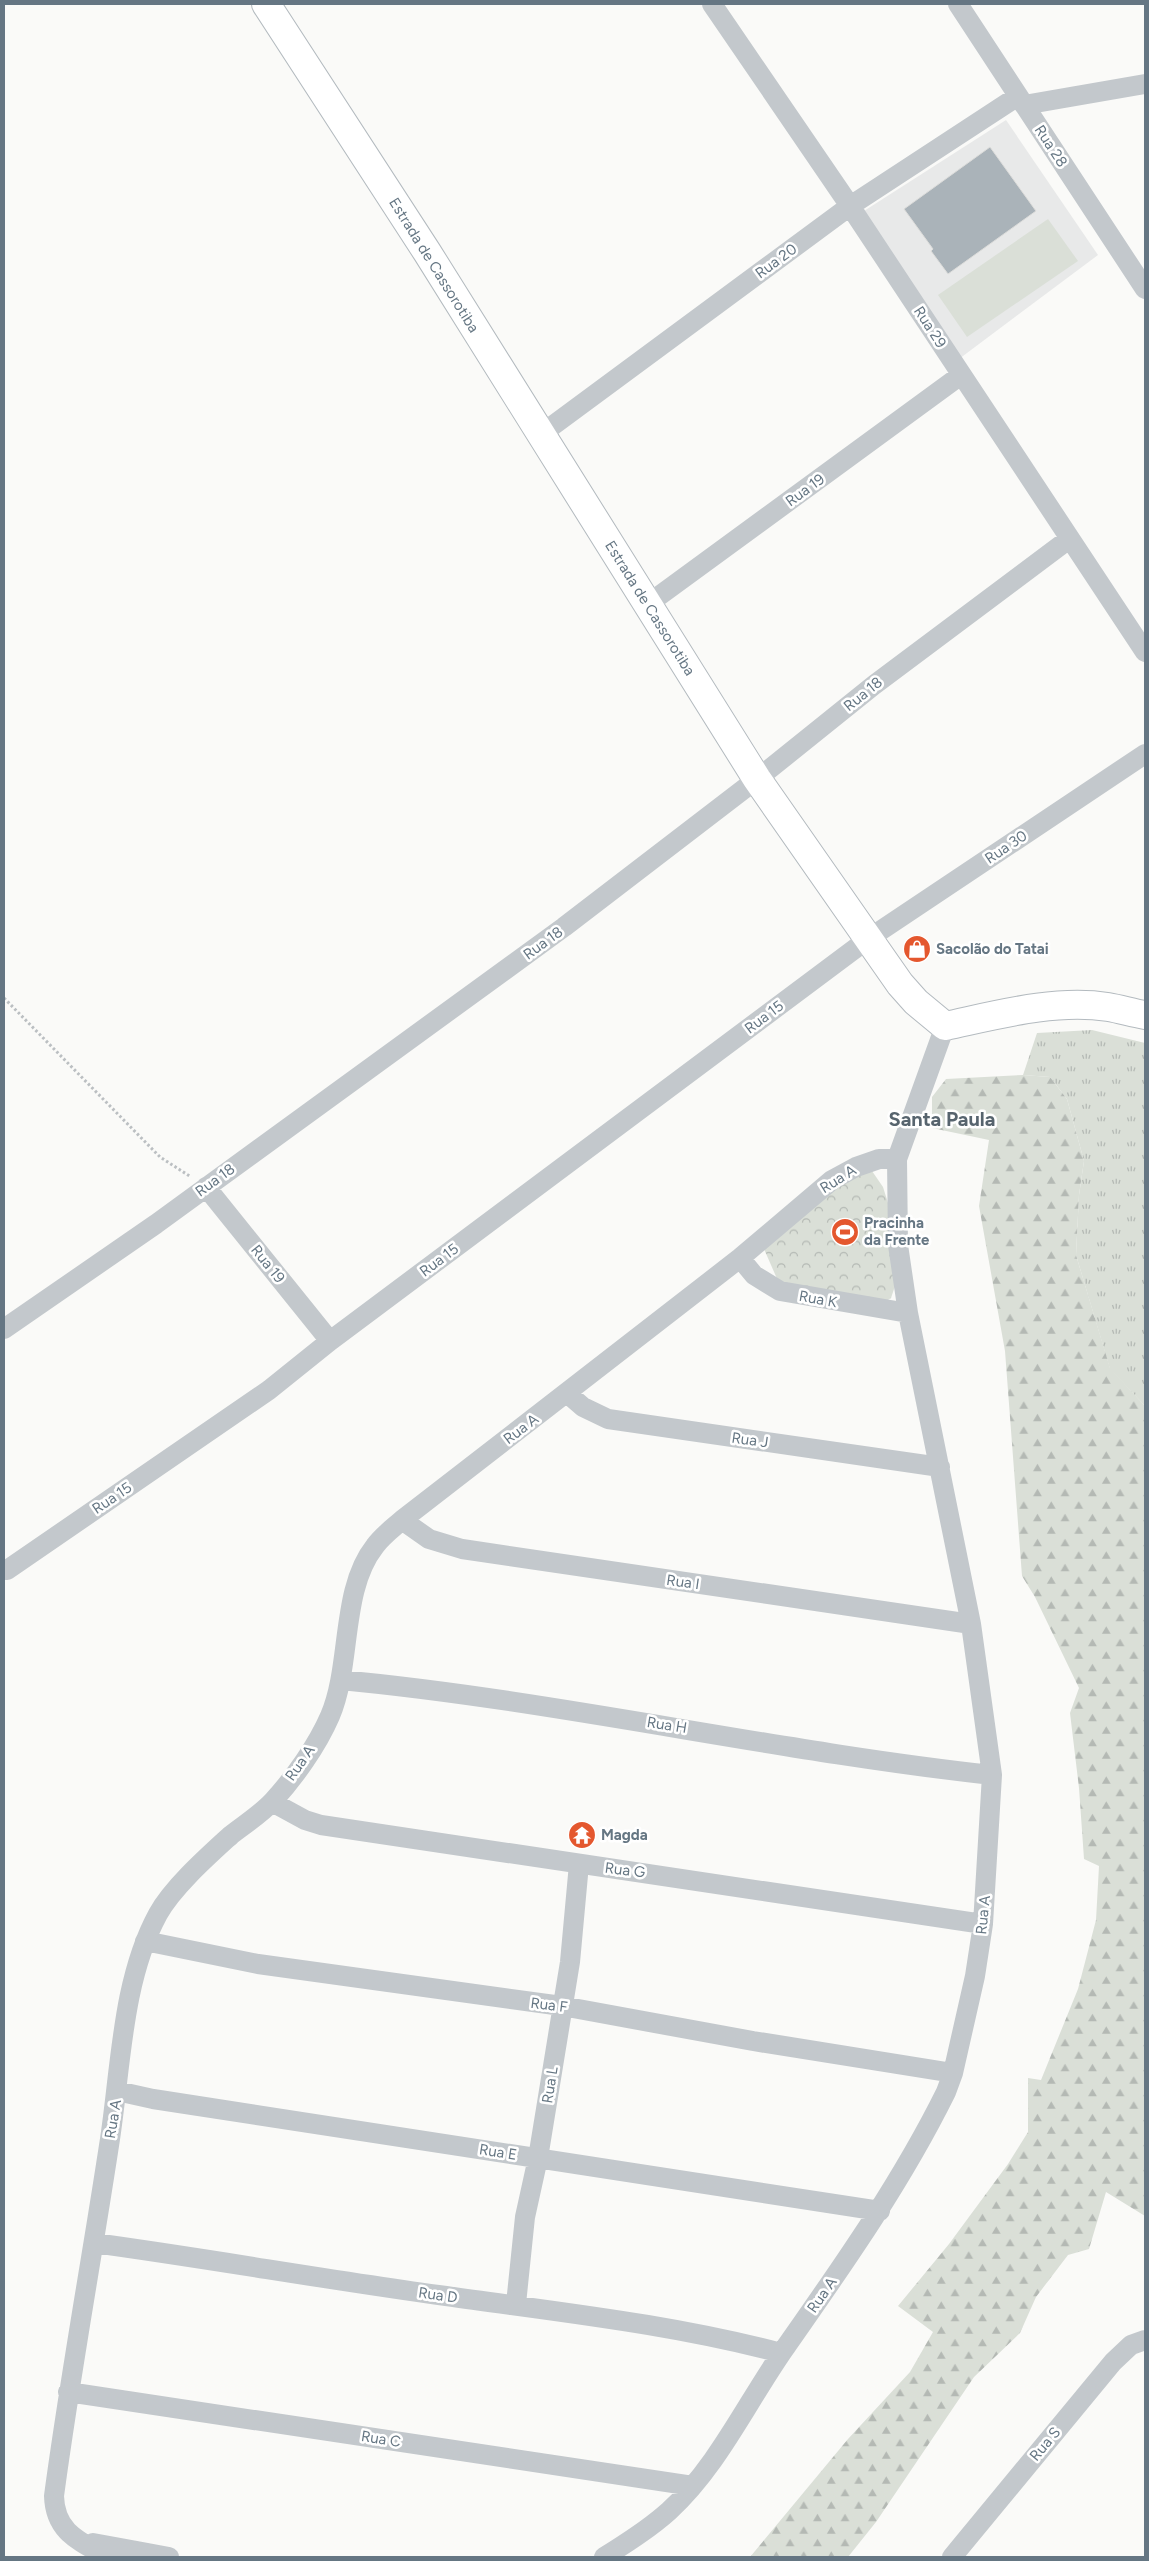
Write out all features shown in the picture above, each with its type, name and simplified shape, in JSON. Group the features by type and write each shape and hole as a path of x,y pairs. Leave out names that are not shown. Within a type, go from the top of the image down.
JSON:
{"main road":[{"name":"Estrada de Cassorotiba","path":"266,4 427,252 757,779 868,939 916,1002 945,1026"},
{"path":"945,1026 1034,1009 1073,1006 1107,1007 1145,1015"}],"street":[{"name":"Rua 29","path":"712,4 850,206 1145,652"},
{"name":"Rua 28","path":"958,4 1145,289"},
{"name":"Rua 20","path":"540,435 850,206 1021,101 1145,84"},
{"name":"Rua 19","path":"648,604 961,375"},
{"name":"Rua 18","path":"4,1329 206,1187 564,927 757,779 874,684 1069,539"},
{"name":"Rua 30","path":"868,939 1145,754"},
{"name":"Rua 15","path":"5,1575 269,1390 330,1341 868,939"},
{"name":"Rua A","path":"604,2557 639,2536 670,2510 693,2486 736,2426 781,2353 880,2211 929,2126 953,2073 976,1976 983,1924 992,1775 971,1624 908,1313 898,1244 897,1159 945,1026"},
{"name":"Rua A","path":"107,2557 75,2540 60,2524 54,2510 54,2503 68,2392 81,2308 94,2243 132,1979 145,1941 160,1912 176,1891 230,1836 272,1802 308,1754 330,1716 341,1680 354,1596 363,1566 375,1546 402,1520 568,1394 740,1258 832,1180 856,1166 879,1159 897,1159"},
{"name":"Rua 19","path":"206,1187 330,1341"},
{"name":"Rua K","path":"740,1258 754,1275 780,1291 908,1313"},
{"name":"Rua J","path":"568,1394 583,1407 608,1419 940,1467"},
{"name":"Rua I","path":"402,1520 429,1539 462,1549 971,1624"},
{"name":"Rua H","path":"341,1680 440,1689 911,1766 992,1775"},
{"name":"Rua G","path":"272,1802 305,1820 321,1825 579,1864 729,1884 983,1924"},
{"name":"Rua L","path":"516,2304 525,2217 538,2158 570,1962 579,1864"},
{"name":"Rua F","path":"145,1941 258,1964 562,2006 744,2040 953,2073"},
{"name":"Rua E","path":"117,2091 153,2099 880,2211"},
{"name":"Rua D","path":"94,2243 344,2282 516,2304 713,2337 781,2353"},
{"name":"Rua S","path":"952,2557 1113,2362 1130,2345 1145,2340"},
{"name":"Rua C","path":"68,2392 693,2486"},
{"path":"75,2540 169,2557"}],"path":[{"path":"4,998 160,1157 206,1187"}],"shaded area":[{"path":"1006,120 1098,255 959,359 864,211"}],"green space":[{"path":"1048,219 1078,261 967,337 938,295"},
{"path":"1092,1030 1145,1043 1145,1406 1110,1369 1076,1255 1079,1195 1084,1161 1067,1099 1050,1077 1023,1075 1037,1033"},
{"path":"1023,1075 1050,1077 1067,1099 1084,1161 1079,1195 1076,1255 1110,1368 1145,1406 1145,2216 1106,2192 1089,2249 1068,2255 1036,2297 1020,2333 974,2377 876,2522 848,2557 750,2557 848,2439 910,2372 933,2332 898,2306 949,2244 1008,2164 1028,2132 1028,2078 1041,2080 1078,1989 1096,1920 1099,1866 1084,1859 1079,1788 1070,1713 1079,1688 1035,1597 1022,1576 1005,1351 979,1206 989,1140 932,1128 932,1097 946,1079"},
{"name":"Pracinha da Frente","path":"852,1171 872,1171 883,1187 889,1206 898,1277 891,1298 880,1305 778,1281 764,1249"}],"building":[{"path":"990,147 1036,211 948,274 931,251 933,249 904,209"}],"place":[{"name":"Sacolão do Tatai","path":"917,949"},
{"name":"Pracinha da Frente","path":"845,1232"},
{"name":"Magda","path":"582,1835"}],"district":[{"name":"Santa Paula","path":"942,1119"}]}
